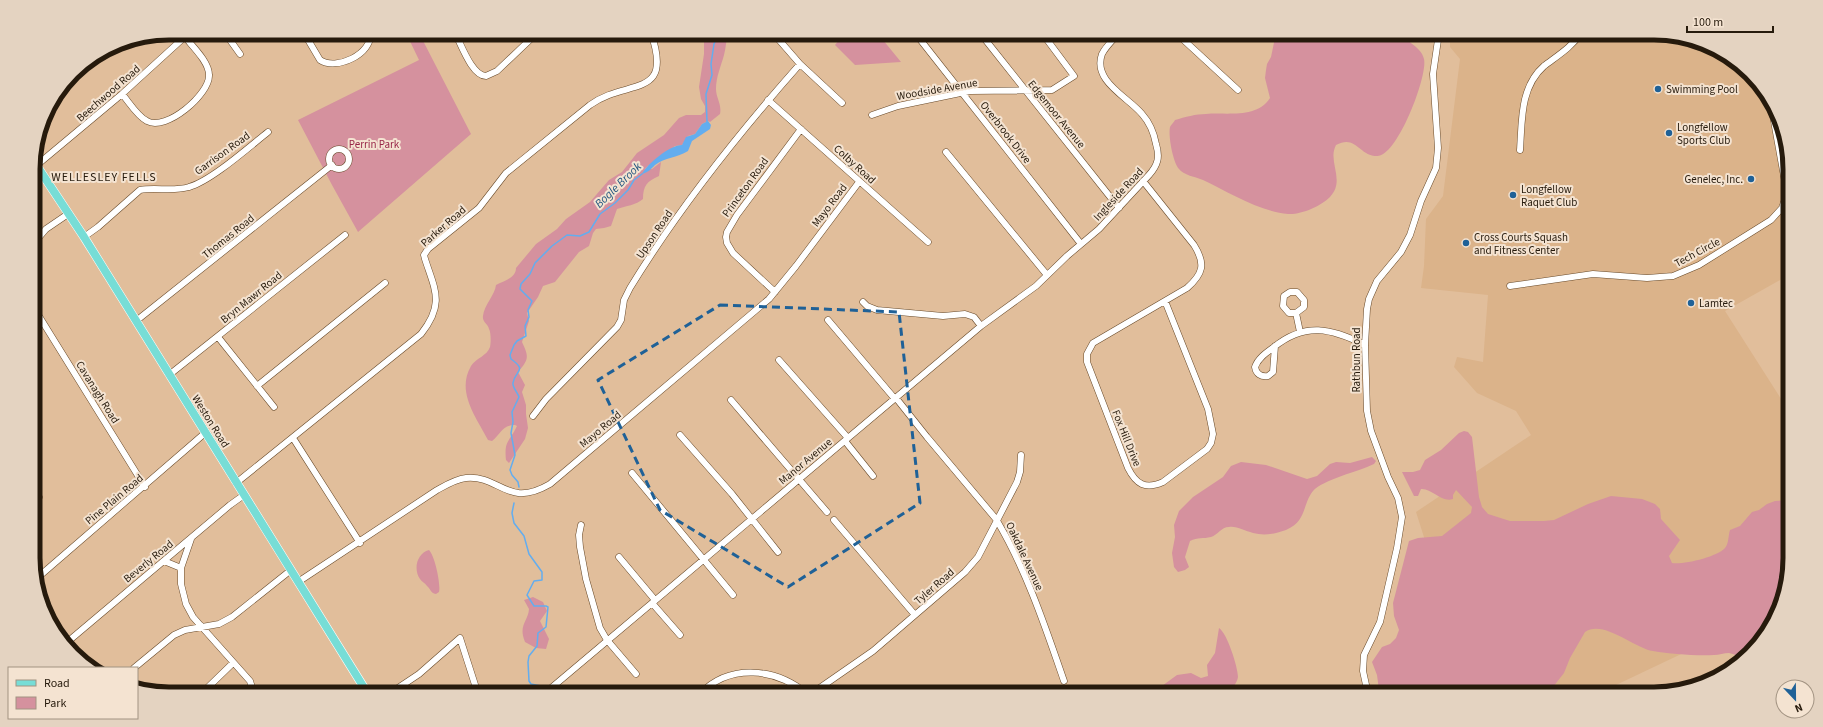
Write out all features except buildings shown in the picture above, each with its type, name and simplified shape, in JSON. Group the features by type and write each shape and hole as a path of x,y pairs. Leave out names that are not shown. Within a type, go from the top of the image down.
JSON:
{"main road":[{"name":"Weston Road","path":"40,170 84,237 236,484 364,687"}],"street":[{"name":"Beechwood Road","path":"40,158 122,94 181,40"},
{"path":"122,94 147,121 157,124 171,119 201,95 207,86 209,72 190,40"},
{"path":"230,40 240,54"},
{"path":"308,40 320,60 332,64 352,58 363,52 369,44 369,40"},
{"path":"459,40 474,69 479,75 486,76 497,71 530,40"},
{"name":"Parker Road","path":"236,484 416,340 426,328 434,311 436,297 435,285 424,259 424,255 428,250 479,208 506,173 590,105 602,97 644,84 652,78 657,69 658,58 652,40"},
{"path":"779,40 800,64 842,103"},
{"name":"Overbrook Drive","path":"921,40 1081,244"},
{"name":"Edgemoor Avenue","path":"985,40 1119,208"},
{"name":"Woodside Avenue","path":"872,114 898,106 976,91 1052,90 1074,76 1047,40"},
{"name":"Ingleside Road","path":"1081,244 1099,230 1144,181 1156,167 1158,159 1152,130 1146,119 1137,108 1108,82 1102,72 1100,65 1104,51 1114,40"},
{"path":"1184,40 1238,90"},
{"name":"Rathbun Road","path":"1366,687 1363,671 1364,655 1380,622 1397,548 1402,517 1398,498 1388,477 1368,420 1366,401 1365,344 1367,309 1372,290 1377,281 1401,252 1410,235 1421,201 1436,168 1438,148 1433,74 1438,40"},
{"path":"1520,150 1523,108 1528,88 1542,68 1575,40"},
{"name":"Upson Road","path":"532,416 546,399 617,327 622,316 624,300 639,274 701,183 768,100 800,64"},
{"name":"Colby Road","path":"768,100 928,242"},
{"name":"Tech Circle","path":"1775,124 1783,171"},
{"name":"Princeton Road","path":"775,292 733,253 727,243 727,232 743,206 801,129"},
{"name":"Garrison Road","path":"84,237 98,227 140,190 176,190 190,187 214,174 268,132"},
{"path":"946,152 1047,275"},
{"name":"Thomas Road","path":"136,322 332,165"},
{"name":"Fox Hill Drive","path":"1144,181 1200,254 1202,261 1201,270 1196,279 1187,288 1111,331 1093,343 1087,354 1087,362 1096,390 1128,468 1136,482 1147,486 1156,486 1163,482 1200,455 1211,443 1213,434 1208,409 1165,301"},
{"name":"Mayo Road","path":"298,582 360,543 437,490 460,479 479,479 515,493 529,493 550,484 762,305 775,292 859,182"},
{"name":"Tech Circle","path":"1510,286 1593,274 1647,278 1670,277 1699,264 1771,220 1783,205"},
{"path":"40,236 46,229 68,214"},
{"name":"Bryn Mawr Road","path":"169,375 345,235"},
{"name":"Manor Avenue","path":"552,687 981,326 1030,292 1081,244"},
{"path":"257,386 385,283"},
{"path":"863,302 867,306 878,310 943,316 965,314 974,318 981,326"},
{"path":"1296,314 1300,332"},
{"name":"Cavanagh Road","path":"40,318 145,487"},
{"name":"Oakdale Avenue","path":"828,320 996,519 1005,534 1038,607 1064,681"},
{"path":"1275,346 1273,372 1268,376 1261,376 1256,370 1256,364 1262,356 1275,346 1291,335 1300,332 1316,330 1333,331 1365,344"},
{"path":"218,337 274,407"},
{"path":"779,360 846,440 873,476"},
{"path":"731,400 828,512"},
{"name":"Pine Plain Road","path":"41,574 76,543 145,487 205,433"},
{"path":"680,435 732,494 778,552"},
{"path":"293,438 360,543"},
{"name":"Tyler Road","path":"822,687 856,665 916,615 978,557 996,519 1017,482 1020,472 1021,455"},
{"path":"632,474 733,595"},
{"name":"Beverly Road","path":"70,640 244,495"},
{"path":"834,520 916,615"},
{"path":"581,525 579,540 586,579 600,628 607,640 636,674"},
{"path":"192,538 181,568 181,584 186,604 193,617 250,681 252,687"},
{"path":"619,557 680,635"},
{"path":"164,561 181,568"},
{"path":"135,667 174,635 185,630 204,628 219,624 232,616 291,570"},
{"path":"399,687 419,674 460,638 476,687"},
{"path":"208,687 233,663"},
{"path":"708,687 719,680 735,675 752,673 782,678 796,687"}],"highlighted area":[{"path":"720,305 899,312 920,503 788,587 660,510 598,380"}],"shaded area":[{"path":"1450,40 1654,40 1679,42 1711,53 1745,78 1766,105 1779,136 1783,169 1783,278 1725,311 1783,402 1783,565 1696,647 1612,687 1472,687 1416,512 1531,435 1516,411 1477,393 1454,367 1457,357 1483,362 1488,295 1421,288 1424,266 1426,219 1443,196 1460,59 1450,47"}],"green space":[{"name":"Perrin Park","path":"409,40 423,40 471,134 358,232 298,120 419,60"},
{"path":"704,40 727,40 716,85 720,114 710,122 708,121 702,124 695,134 688,136 682,145 675,146 645,169 652,169 661,162 659,176 646,184 643,199 634,204 617,209 611,226 596,229 593,233 589,246 579,252 555,282 543,286 538,297 527,313 529,321 522,342 527,358 518,372 525,385 522,392 526,405 528,428 525,439 509,463 506,460 506,445 517,426 511,425 504,428 492,441 488,440 473,413 467,395 467,376 471,366 489,350 490,347 490,330 483,318 485,308 494,293 496,285 512,277 516,268 536,244 557,229 566,219 590,202 609,180 622,172 637,153 664,135 679,118 686,115 701,115 705,112 705,106 701,99 699,87 704,54"},
{"path":"839,40 883,40 901,62 855,65 835,45"},
{"path":"1275,40 1408,40 1420,51 1424,59 1424,68 1421,81 1410,114 1393,144 1385,153 1377,156 1366,153 1348,142 1343,142 1336,145 1334,158 1337,178 1334,191 1330,197 1316,207 1293,214 1267,210 1256,206 1203,180 1183,173 1175,161 1170,136 1170,127 1175,120 1198,115 1249,112 1264,105 1270,98 1265,78 1267,64 1271,57"},
{"path":"1464,431 1468,432 1472,437 1479,497 1482,507 1488,514 1510,521 1544,521 1554,520 1588,504 1611,496 1642,499 1655,504 1660,509 1661,519 1680,540 1669,556 1672,563 1684,563 1700,560 1721,551 1727,544 1730,530 1740,526 1752,512 1759,510 1767,504 1775,501 1783,500 1782,574 1779,591 1770,615 1751,643 1737,656 1729,653 1699,655 1653,651 1645,649 1601,629 1592,629 1585,632 1570,658 1564,673 1553,687 1379,687 1377,675 1372,662 1382,647 1390,644 1396,638 1399,630 1394,616 1393,603 1409,541 1418,538 1442,536 1471,513 1472,507 1456,490 1453,495 1453,499 1449,500 1425,489 1421,489 1418,496 1414,496 1402,472 1413,472 1420,470 1425,460 1441,450 1459,433"},
{"path":"1372,457 1376,461 1374,464 1333,479 1324,483 1313,491 1298,522 1286,530 1274,533 1257,534 1235,527 1226,527 1211,537 1190,541 1185,557 1189,567 1178,572 1174,567 1172,553 1175,537 1174,525 1179,511 1193,497 1223,477 1231,466 1241,462 1266,465 1307,479 1317,476 1330,464 1336,462 1350,463"},
{"path":"429,550 435,564 438,577 439,592 436,594 432,592 421,580 417,571 417,562 419,558 422,554"},
{"path":"533,597 543,602 547,611 540,621 549,639 546,649 536,648 525,642 523,636 523,628 529,609 524,600"},
{"path":"1219,628 1229,643 1238,672 1238,677 1233,687 1161,687 1177,675 1191,673 1201,678 1208,676 1207,665 1215,653"}],"water":[{"path":"708,121 711,125 710,129 692,141 688,151 659,162 642,174 660,155 672,148 682,145 686,137 695,134 702,124"}],"waterway":[{"name":"Bogle Brook","path":"707,122 706,94 712,75 711,64 716,40"},
{"name":"Bogle Brook","path":"519,487 518,482 510,470 515,455 511,433 513,422 512,412 519,397 513,383 520,368 511,359 510,355 517,341 526,336 525,326 529,317 528,310 532,301 520,289 521,284 530,274 535,263 552,246 567,235 580,236 589,232 600,214 615,203 628,190 634,180 642,174"},
{"name":"Bogle Brook","path":"514,503 512,513 514,523 524,536 529,554 542,572 542,580 534,581 527,595 534,606 548,607 546,627 538,633 537,646 529,656 528,662 529,681 531,684 545,687"}],"place":[{"name":"Swimming Pool","path":"1658,89"},
{"name":"Longfellow Sports Club","path":"1669,133"},
{"name":"Genelec, Inc.","path":"1751,179"},
{"name":"Longfellow Raquet Club","path":"1513,195"},
{"name":"Cross Courts Squash and Fitness Center","path":"1466,243"},
{"name":"Lamtec","path":"1691,303"}],"district":[{"name":"WELLESLEY FELLS","path":"104,177"}]}
